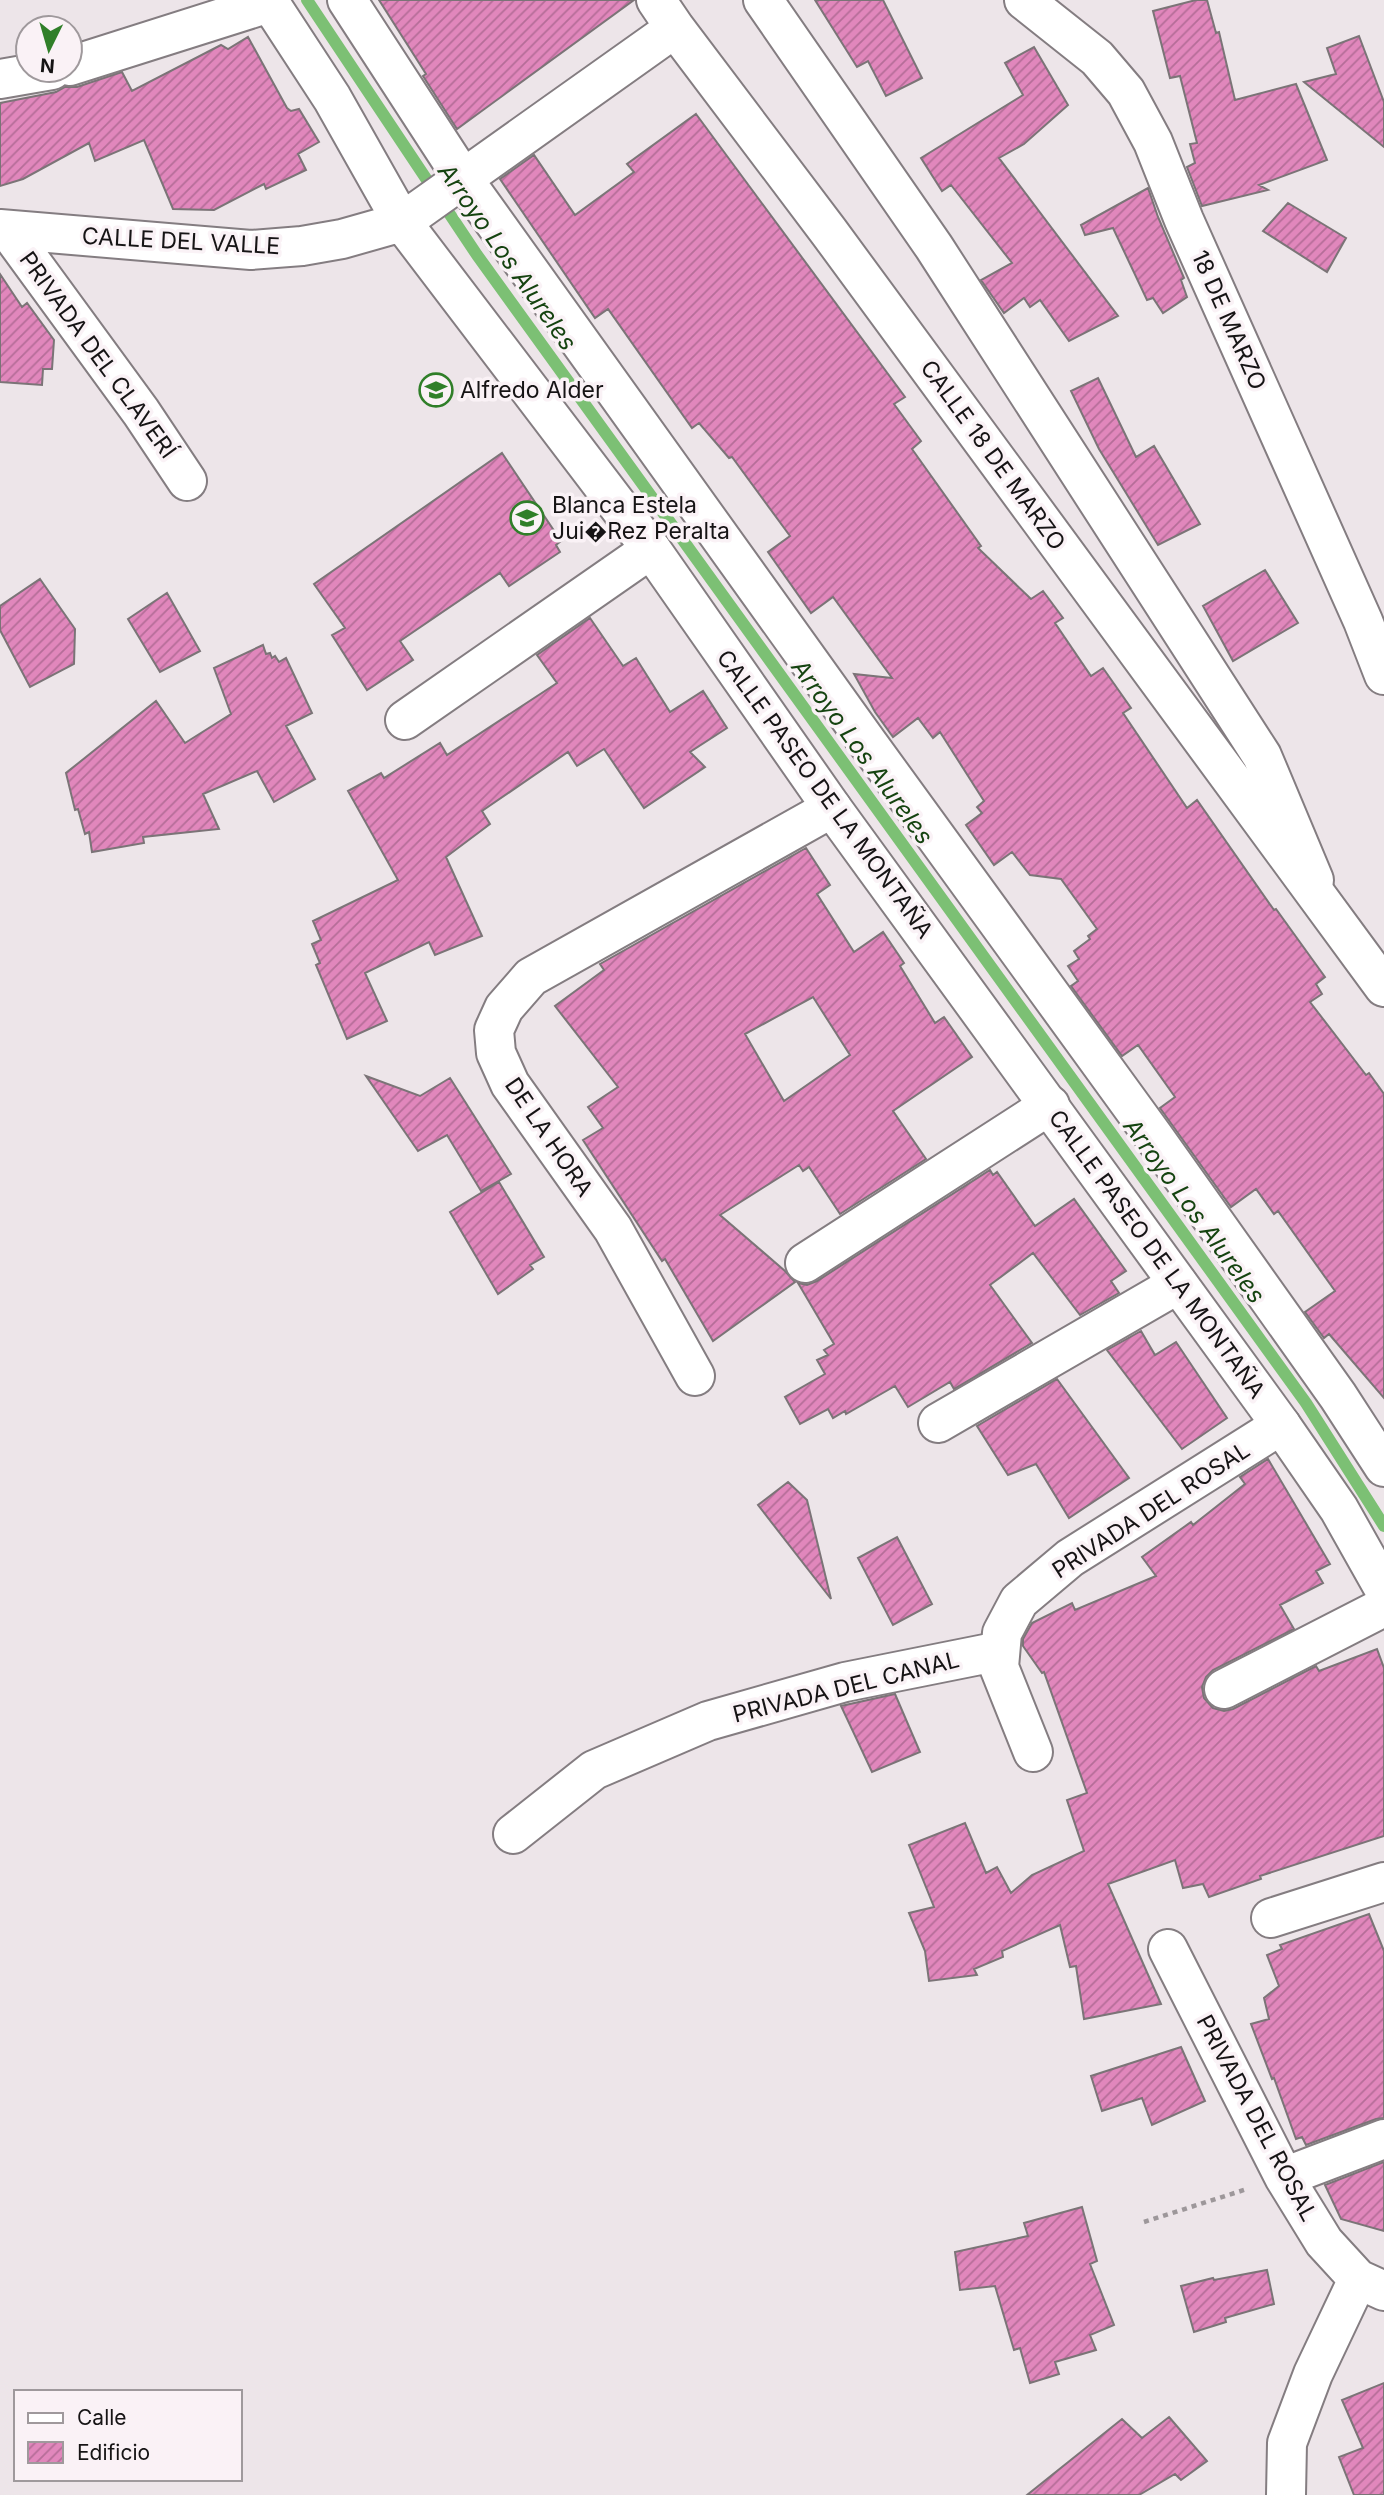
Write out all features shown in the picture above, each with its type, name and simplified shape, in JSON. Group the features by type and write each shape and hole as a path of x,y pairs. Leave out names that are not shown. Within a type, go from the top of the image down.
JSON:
{"street":[{"path":"347,0 459,183 1146,1125 1338,1396 1384,1466"},
{"name":"CALLE 18 DE MARZO","path":"762,0 934,247 1262,756 1327,912"},
{"name":"18 DE MARZO","path":"1024,0 1097,58 1126,92 1153,142 1184,220 1363,621 1384,675"},
{"path":"84,61 268,1"},
{"name":"CALLE PASEO DE LA MONTAÑA","path":"268,1 410,217 652,549 832,808 1281,1425 1339,1509 1384,1588"},
{"name":"CALLE DEL VALLE","path":"4,230 251,250 302,246 342,239 410,217 459,183 666,14"},
{"name":"CALLE 18 DE MARZO","path":"666,14 1384,987"},
{"name":"PRIVADA DEL CLAVERÍ","path":"4,230 141,412 187,481"},
{"path":"405,720 652,549"},
{"name":"DE LA HORA","path":"695,1376 613,1229 510,1084 496,1053 494,1030 504,1008 531,977 832,808"},
{"path":"805,1263 1050,1105"},
{"path":"938,1423 1178,1284"},
{"name":"PRIVADA DEL ROSAL","path":"1033,1752 999,1667 1002,1633 1020,1601 1070,1558 1281,1425"},
{"path":"1224,1689 1384,1607"},
{"name":"PRIVADA DEL CANAL","path":"513,1834 594,1770 708,1721 845,1682 1000,1651"},
{"path":"1271,1918 1384,1882"},
{"name":"PRIVADA DEL ROSAL","path":"1168,1949 1284,2177 1324,2242 1371,2285"},
{"path":"1284,2177 1384,2139"},
{"path":"1286,2495 1287,2443 1313,2374 1371,2285"}],"path":[{"path":"1144,2222 1284,2177"}],"building":[{"path":"379,0 634,0 457,129"},
{"path":"815,0 883,0 922,78 886,96 868,61 857,67"},
{"path":"1196,0 1207,0 1216,33 1219,32 1235,100 1296,84 1327,160 1259,185 1268,190 1202,206 1187,167 1195,163 1190,144 1197,143 1180,76 1170,78 1153,11"},
{"path":"1359,36 1384,102 1384,147 1304,82 1336,74 1327,48"},
{"path":"248,37 287,108 291,111 299,109 319,142 298,154 306,170 266,189 264,184 214,210 173,209 144,140 95,161 89,143 23,179 0,186 0,103 56,92 65,87 77,87 122,72 132,91 221,45 228,49"},
{"path":"1034,47 1068,105 1024,144 999,158 1118,316 1069,341 1040,300 1030,307 1024,298 1004,313 981,280 1012,263 951,185 942,191 921,158 1023,95 1005,63"},
{"path":"696,114 905,397 894,404 921,441 912,449 981,546 978,548 1031,599 1043,591 1063,618 1055,623 1091,676 1103,668 1131,708 1123,713 1187,808 1197,800 1325,977 1316,984 1322,994 1310,1002 1366,1075 1369,1073 1384,1094 1384,1398 1329,1334 1324,1338 1305,1312 1335,1291 1278,1211 1274,1214 1256,1189 1231,1207 1160,1108 1175,1097 1138,1045 1122,1056 1071,986 1078,981 1068,966 1079,959 1074,951 1090,939 1088,936 1097,929 1061,879 1030,875 1012,852 994,865 966,825 982,813 977,807 984,801 940,732 933,738 918,718 893,737 875,712 854,674 892,678 833,597 811,613 768,552 790,536 732,457 729,458 699,423 692,428 608,309 595,318 500,179 534,155 575,215 634,172 627,164"},
{"path":"1148,188 1184,278 1181,280 1187,297 1163,313 1153,298 1147,300 1113,228 1085,235 1081,225"},
{"path":"1288,203 1346,238 1327,272 1263,231"},
{"path":"0,274 22,307 27,303 54,340 52,369 43,369 42,385 0,382"},
{"path":"1098,378 1136,457 1154,446 1200,524 1158,545 1099,449 1071,391"},
{"path":"502,453 561,541 556,545 560,552 509,586 500,573 400,641 413,660 367,690 332,635 345,628 314,584"},
{"path":"1265,570 1298,623 1233,661 1203,606"},
{"path":"40,579 75,629 74,664 30,687 0,630 0,606"},
{"path":"167,593 200,651 160,672 128,619"},
{"path":"590,618 623,666 636,658 670,712 703,691 727,728 690,752 705,767 644,808 604,749 577,766 568,752 482,811 490,824 446,857 482,936 435,955 429,942 365,973 387,1021 347,1039 316,965 320,963 312,944 321,940 313,921 398,880 348,791 381,773 384,778 440,743 447,755 557,683 537,655"},
{"path":"263,645 266,654 270,653 272,658 275,656 279,662 286,658 312,713 286,726 315,779 274,802 257,771 203,794 219,829 143,837 144,843 92,852 89,832 85,834 78,809 75,810 66,773 156,701 185,743 231,714 214,668"},
{"path":"806,848 830,885 817,894 854,952 883,932 904,963 900,966 935,1023 944,1017 972,1057 893,1111 926,1159 840,1214 809,1167 803,1171 799,1165 720,1215 795,1282 713,1341 665,1259 662,1261 583,1140 603,1128 588,1107 618,1087 555,1006 604,970 600,964","holes":["813,997 850,1055 784,1101 745,1034"]},
{"path":"366,1076 420,1096 450,1078 511,1174 481,1191 447,1135 418,1151"},
{"path":"990,1170 993,1175 997,1172 1035,1226 1074,1199 1126,1271 1111,1281 1119,1293 1080,1315 1033,1253 990,1285 1032,1343 954,1389 950,1382 908,1407 895,1386 846,1414 845,1411 833,1418 828,1409 800,1424 785,1397 825,1374 817,1360 828,1355 824,1350 834,1344 798,1283 807,1285 817,1281"},
{"path":"499,1182 544,1257 530,1265 533,1269 498,1294 450,1212"},
{"path":"1141,1331 1155,1355 1176,1342 1227,1418 1182,1449 1107,1350"},
{"path":"1057,1379 1129,1478 1069,1518 1036,1464 1008,1475 977,1426"},
{"path":"1268,1459 1330,1564 1316,1571 1323,1583 1280,1605 1294,1629 1213,1670 1202,1687 1204,1698 1213,1708 1224,1711 1233,1709 1316,1666 1319,1671 1377,1649 1384,1668 1384,1836 1260,1876 1261,1879 1209,1897 1203,1884 1183,1888 1175,1860 1108,1884 1161,2004 1084,2019 1076,1966 1070,1967 1060,1925 1002,1951 1003,1957 974,1969 977,1975 929,1981 925,1951 909,1913 934,1907 909,1845 965,1823 986,1873 997,1867 1011,1893 1032,1875 1084,1851 1067,1800 1087,1793 1044,1672 1042,1673 1023,1646 1023,1639 1032,1623 1072,1603 1075,1610 1156,1576 1142,1557 1191,1522 1193,1525 1245,1484 1240,1477"},
{"path":"788,1482 807,1500 831,1599 758,1505"},
{"path":"897,1537 932,1604 893,1625 858,1558"},
{"path":"895,1694 920,1752 872,1772 841,1706"},
{"path":"1369,1914 1384,1951 1384,2118 1306,2145 1302,2137 1296,2139 1251,2024 1269,2019 1264,1998 1279,1986 1267,1955 1282,1949 1280,1945"},
{"path":"1181,2047 1205,2101 1152,2125 1142,2098 1102,2111 1091,2076"},
{"path":"1384,2162 1384,2231 1341,2219 1325,2185"},
{"path":"1082,2207 1097,2261 1090,2264 1114,2325 1090,2335 1096,2350 1055,2362 1059,2374 1030,2383 1020,2348 1014,2350 995,2286 960,2290 955,2252 1028,2236 1024,2223"},
{"path":"1267,2270 1274,2304 1225,2318 1226,2322 1194,2332 1181,2286"},
{"path":"1384,2383 1384,2495 1354,2495 1339,2457 1363,2448 1342,2400"},
{"path":"1169,2417 1207,2461 1181,2480 1175,2474 1139,2495 1027,2495 1122,2419 1142,2438"}],"waterway":[{"name":"Arroyo Los Alureles","path":"307,0 477,255 1306,1403 1384,1526"}],"place":[{"name":"Alfredo Alder","path":"436,390"},
{"name":"Blanca Estela Jui�Rez Peralta","path":"527,518"}]}
